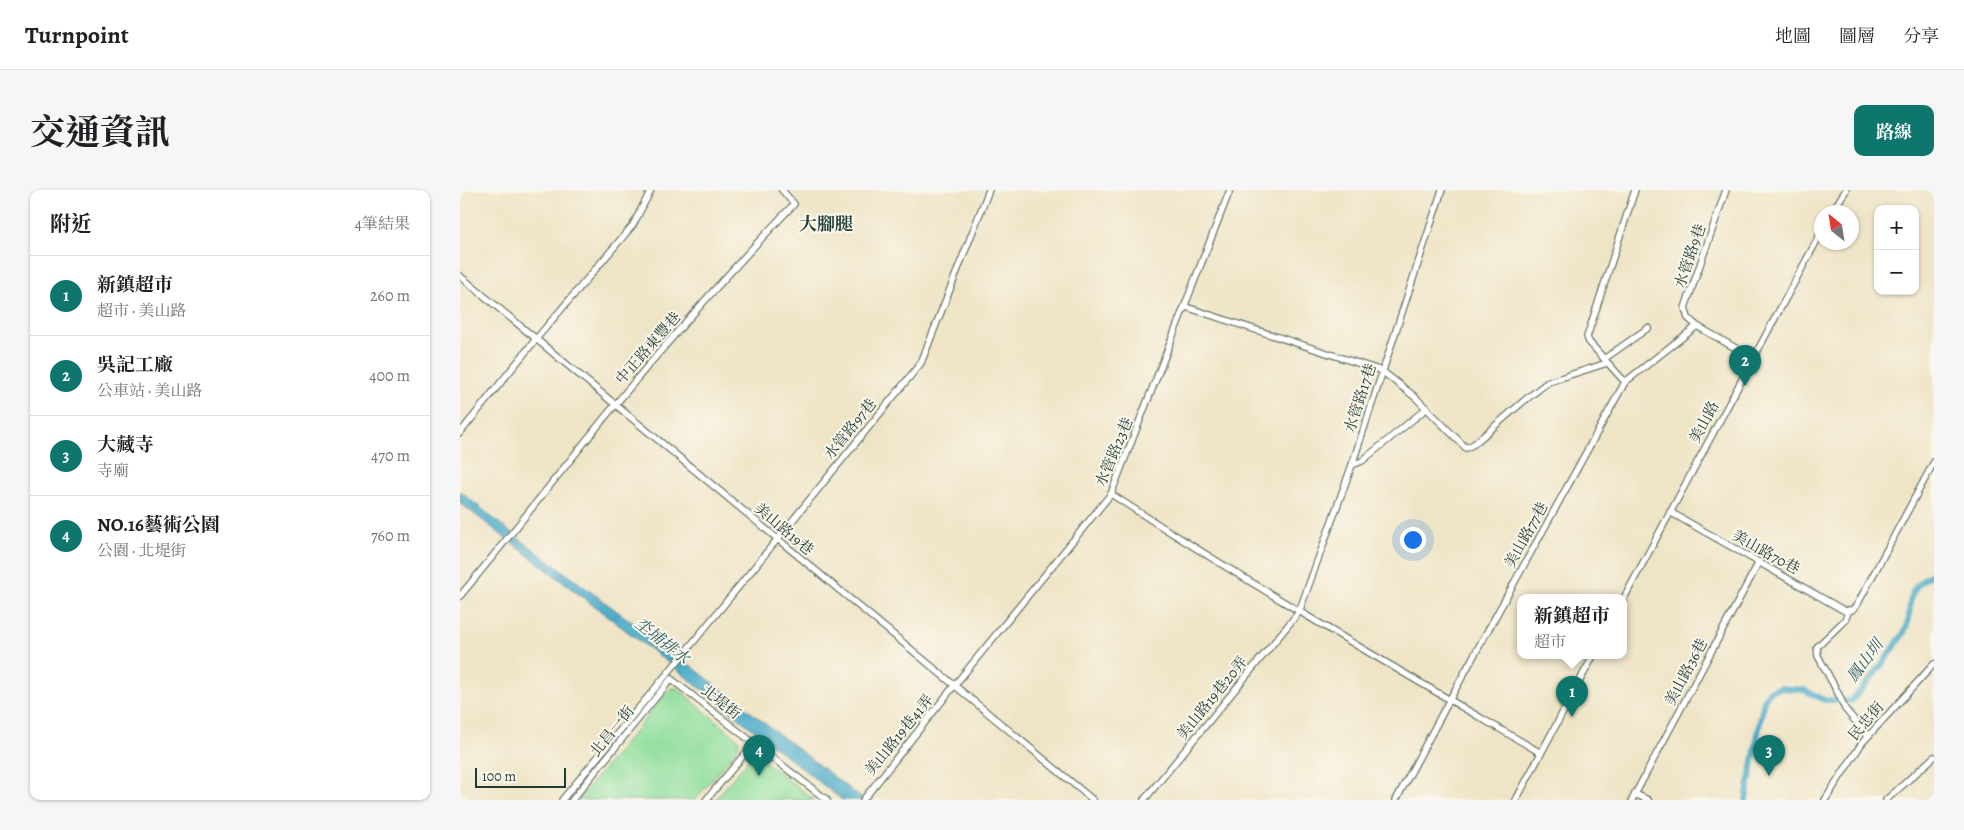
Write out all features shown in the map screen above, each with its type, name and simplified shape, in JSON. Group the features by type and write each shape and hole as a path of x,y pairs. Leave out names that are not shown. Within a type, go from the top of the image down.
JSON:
{"street":[{"path":"460,433 536,339 633,226 651,190"},
{"name":"中正路東豐巷","path":"460,596 502,547 615,404 794,204 782,190"},
{"name":"水管路97巷","path":"669,676 682,656 921,363 989,190"},
{"name":"水管路23巷","path":"954,686 1111,494 1186,307 1230,190"},
{"name":"水管路17巷","path":"1299,612 1352,465 1442,190"},
{"path":"1625,382 1586,337 1635,190"},
{"name":"水管路9巷","path":"1697,326 1688,318 1685,308 1726,190"},
{"path":"1836,205 1846,190"},
{"name":"美山路","path":"1626,594 1814,246"},
{"name":"美山路19巷","path":"460,276 1093,800"},
{"path":"1186,307 1382,371 1427,408 1466,448 1474,444 1548,382 1605,361 1648,328"},
{"path":"1697,326 1753,358"},
{"name":"美山路77巷","path":"1396,800 1625,382 1697,326"},
{"path":"1352,465 1362,460 1427,408"},
{"path":"1868,736 1845,709 1818,656 1817,647 1845,620 1849,610 1857,605 1934,462"},
{"path":"1111,494 1203,554 1299,612 1541,753"},
{"name":"美山路70巷","path":"1670,512 1845,611 1849,610"},
{"name":"美山路36巷","path":"1632,800 1759,562"},
{"name":"美山路19巷20弄","path":"1144,800 1299,612"},
{"path":"1516,800 1591,659"},
{"name":"民忠街","path":"1825,800 1868,736 1934,664"},
{"path":"562,800 669,676"},
{"name":"北堤街","path":"669,676 827,800"},
{"name":"北昌一街","path":"572,800 669,676"},
{"name":"美山路19巷41弄","path":"863,800 954,686"},
{"path":"706,800 754,743"},
{"path":"1886,800 1934,757"},
{"path":"1635,794 1648,800"}],"green space":[{"path":"671,688 677,688 739,740 738,748 695,800 578,800"},
{"path":"754,753 814,800 715,800"}],"water":[{"path":"460,491 514,535 685,661 864,800 842,800 676,669 460,503"}],"waterway":[{"name":"鳳山圳","path":"1746,800 1764,700 1770,691 1781,688 1804,690 1824,700 1851,701 1878,669 1903,634 1909,617 1912,595 1923,580 1934,573"}],"place":[{"name":"吳記工廠","path":"1745,386"},
{"name":"新鎮超市","path":"1572,717"},
{"name":"NO.16藝術公園","path":"759,776"},
{"name":"大藏寺","path":"1769,776"}],"district":[{"name":"大腳腿","path":"826,224"}],"water label":[{"name":"坔埔排水","path":"662,641"}]}
